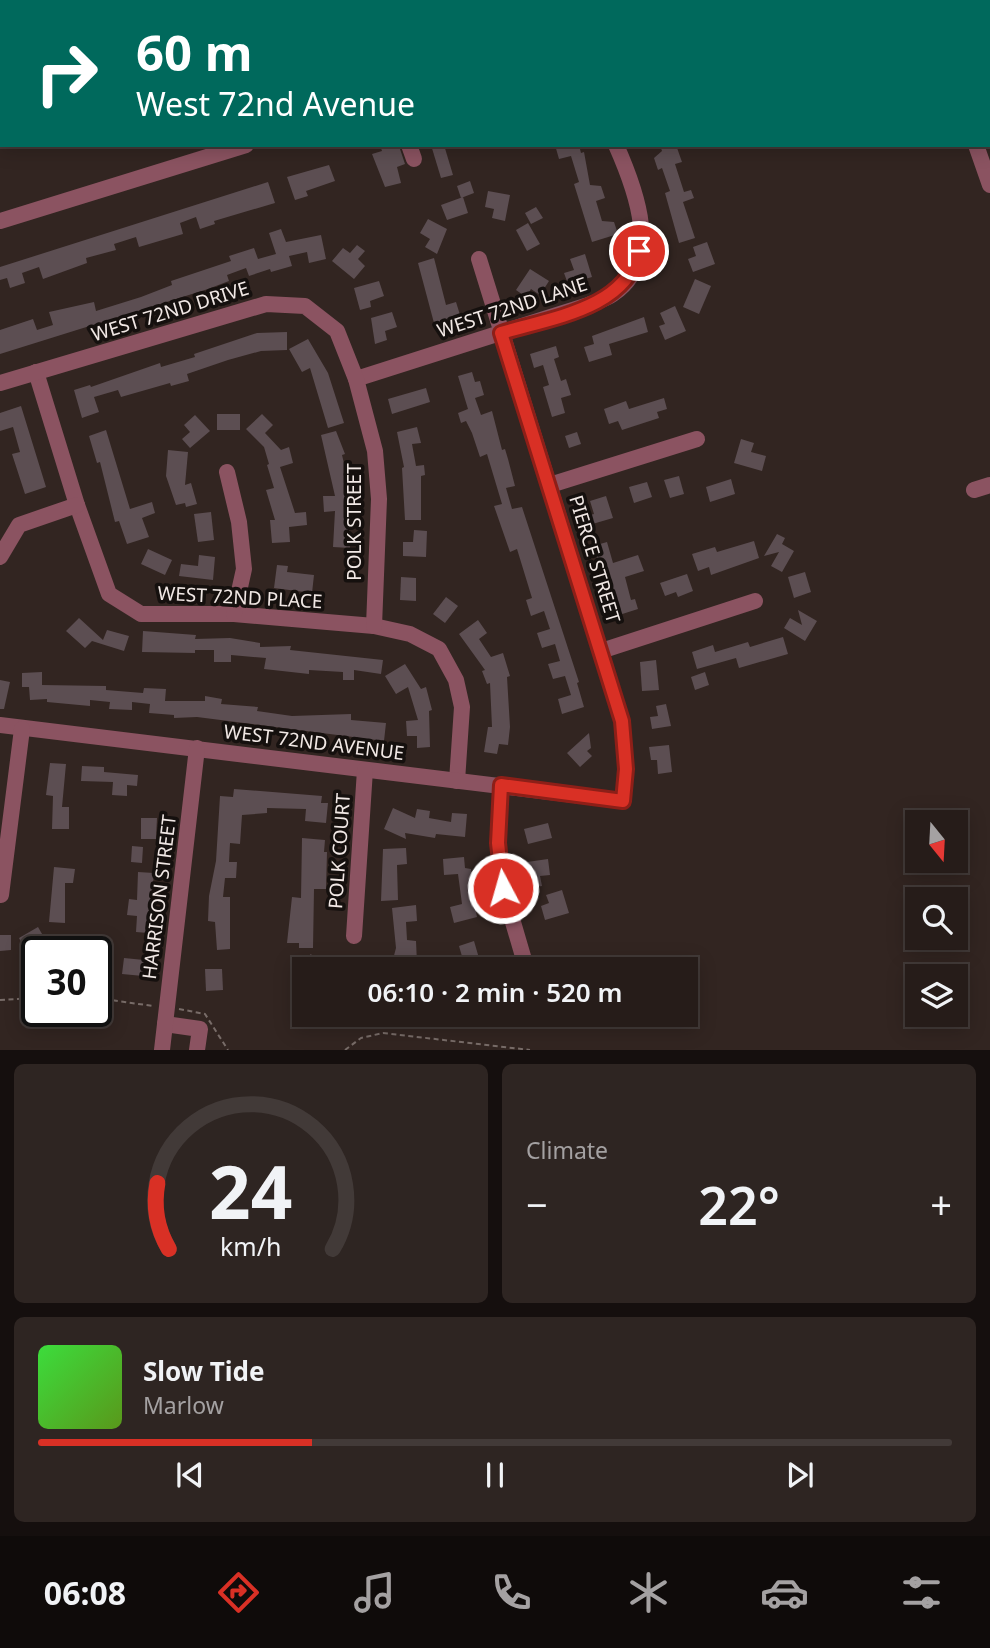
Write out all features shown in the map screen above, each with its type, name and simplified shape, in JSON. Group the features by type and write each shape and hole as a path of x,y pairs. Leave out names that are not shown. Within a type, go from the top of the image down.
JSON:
{"street":[{"path":"0,221 240,147"},
{"name":"WEST 72ND LANE","path":"356,379 614,294 635,270 643,233 630,177 618,147"},
{"path":"977,147 990,185"},
{"name":"PIERCE STREET","path":"479,259 622,721 626,769 623,801"},
{"name":"WEST 72ND DRIVE","path":"0,383 266,304 305,306 337,331 356,379"},
{"path":"0,557 19,525 77,505 36,372"},
{"name":"POLK STREET","path":"356,379 375,450 379,499 374,626"},
{"path":"550,485 696,439"},
{"path":"227,472 239,522 244,569 234,614"},
{"path":"974,490 990,485"},
{"name":"WEST 72ND PLACE","path":"77,505 109,594 141,614 234,614 374,626"},
{"path":"601,651 755,601"},
{"path":"374,626 410,634 439,649 456,680 462,707 457,780"},
{"name":"WEST 72ND AVENUE","path":"0,725 623,801"},
{"path":"1,895 22,729"},
{"name":"HARRISON STREET","path":"162,1049 197,748"},
{"name":"POLK COURT","path":"354,936 366,770"},
{"path":"501,785 498,843 503,888 523,957"},
{"path":"165,1024 200,1029 197,1049"}],"path":[{"path":"0,1000 21,999"},
{"path":"345,1049 361,1038 383,1033 530,1049"}],"building":[{"path":"381,147 399,147 405,164 397,167 401,183 385,187 372,154 382,151"},
{"path":"432,147 445,147 453,175 441,178"},
{"path":"556,147 580,147 581,153 584,152 590,185 601,186 605,198 596,201 602,221 614,222 618,234 592,242 574,184 579,182 571,156 559,159"},
{"path":"661,147 677,147 682,162 675,164 684,192 691,190 694,198 683,202 695,238 679,243 665,193 670,191 662,168 658,170 654,158 662,151"},
{"path":"329,165 335,181 306,191 308,196 295,200 287,177"},
{"path":"470,181 474,193 461,198 457,186"},
{"path":"268,182 275,203 214,221 215,224 200,229 196,217 180,223 183,234 139,247 136,237 114,244 116,250 86,258 87,263 43,279 39,267 22,273 25,283 10,288 7,278 0,280 0,267"},
{"path":"488,191 510,195 505,221 492,218 494,209 485,207"},
{"path":"463,197 468,213 447,220 441,205"},
{"path":"536,207 543,218 531,224 525,213"},
{"path":"428,219 447,229 437,254 425,247 430,239 420,233"},
{"path":"528,223 540,244 527,251 516,230"},
{"path":"281,229 286,242 321,235 326,259 309,263 307,252 289,256 292,266 271,272 270,269 249,276 246,268 227,275 229,281 208,289 0,354 0,330 33,319 37,330 53,325 49,312 94,302 96,311 141,297 172,285 171,281 231,261 229,256 254,248 258,259 276,254 269,233"},
{"path":"707,242 715,264 693,272 688,259 696,256 693,247"},
{"path":"357,245 365,251 358,259 365,266 354,279 332,261 343,248 350,253"},
{"path":"585,254 592,277 568,284 564,273 574,270 570,259"},
{"path":"434,258 446,305 456,302 461,318 434,323 418,263"},
{"path":"530,269 549,281 540,295 531,289 526,297 516,290"},
{"path":"695,279 711,286 699,314 683,307"},
{"path":"379,281 384,296 370,301 371,307 360,310 354,288"},
{"path":"675,306 686,331 665,340 659,326 665,324 660,313"},
{"path":"392,312 397,327 385,331 387,340 375,344 371,318"},
{"path":"644,317 648,332 609,344 612,355 589,362 584,347 594,344 592,336"},
{"path":"287,332 287,350 261,351 228,360 187,374 189,381 171,386 170,383 121,397 118,390 94,397 99,412 82,418 74,390 90,385 91,387 160,363 161,367 195,357 194,354 257,333"},
{"path":"308,339 328,373 344,423 328,428 310,368 302,372 289,349"},
{"path":"556,346 559,357 554,359 561,381 566,379 571,395 561,398 565,413 552,417 543,387 549,385 543,365 534,368 530,354"},
{"path":"472,372 475,382 480,381 484,395 475,398 481,415 492,411 502,450 505,449 508,459 515,486 506,488 512,509 522,507 579,682 577,683 584,707 562,714 558,699 571,695 565,676 553,679 548,664 560,661 555,644 542,648 537,633 550,629 544,611 531,616 526,600 532,598 517,549 510,552 494,506 502,504 487,454 480,457 466,421 461,423 458,413 468,409 458,376"},
{"path":"426,388 430,402 392,414 388,399"},
{"path":"664,398 667,409 657,412 659,418 622,430 618,421 609,424 604,409 626,401 629,409"},
{"path":"21,406 46,487 25,494 12,454 20,452 13,427 0,431 0,413"},
{"path":"217,414 240,414 240,430 217,430"},
{"path":"262,414 273,425 265,433 281,450 289,447 293,463 280,467 295,513 306,512 307,525 289,527 290,542 272,543 270,520 275,520 266,490 274,488 267,465 269,464 264,447 246,429"},
{"path":"195,415 210,431 190,448 182,439 190,432 184,425"},
{"path":"417,427 421,443 412,444 416,466 424,465 425,475 421,476 421,520 405,520 404,467 397,432"},
{"path":"106,430 130,509 152,502 155,513 142,518 149,537 127,544 119,521 115,522 100,462 97,463 89,436"},
{"path":"336,431 345,454 342,455 349,484 350,548 333,547 335,511 324,512 323,496 335,496 321,435"},
{"path":"577,432 581,444 569,448 565,436"},
{"path":"741,439 754,443 751,452 766,456 762,471 734,463"},
{"path":"168,450 188,452 185,485 191,483 197,504 186,507 185,503 176,505 166,476"},
{"path":"679,476 684,494 670,498 664,480"},
{"path":"731,479 735,494 710,502 706,487"},
{"path":"647,482 652,497 634,503 629,487"},
{"path":"606,496 613,518 589,525 586,516 594,514 590,501"},
{"path":"211,512 214,540 198,542 194,514"},
{"path":"414,530 427,531 426,557 403,556 403,542 413,542"},
{"path":"777,534 785,538 782,544 794,551 782,572 771,566 779,552 764,556"},
{"path":"754,541 759,558 711,575 709,567 698,571 692,554 715,547 717,552"},
{"path":"607,542 613,563 638,555 644,571 625,577 631,600 635,599 638,609 616,616 593,546"},
{"path":"148,549 172,560 165,575 141,564"},
{"path":"199,555 215,557 213,580 179,576 181,564 198,566"},
{"path":"277,565 288,566 287,572 314,575 312,593 274,588"},
{"path":"805,572 811,592 794,598 788,577"},
{"path":"687,574 693,591 678,597 676,592 665,596 660,583"},
{"path":"401,577 416,578 416,601 400,600"},
{"path":"446,597 458,606 445,623 433,614"},
{"path":"798,610 817,621 805,641 784,628 790,618 802,625"},
{"path":"79,618 103,640 107,630 129,636 124,651 92,641 85,648 66,631"},
{"path":"478,620 487,633 479,639 491,657 503,653 510,676 507,677 510,727 508,745 499,744 497,754 484,752 488,727 492,727 490,683 487,684 482,671 485,670 459,634"},
{"path":"143,631 196,635 195,639 230,638 260,643 260,647 291,646 290,650 383,660 381,674 354,670 354,680 343,680 343,672 309,670 309,674 264,669 266,658 231,655 231,662 214,662 214,650 195,650 195,653 142,652"},
{"path":"783,637 788,654 739,668 736,658 697,669 692,652 713,645 715,652 748,642 750,647"},
{"path":"656,660 659,690 642,691 640,662"},
{"path":"405,664 421,689 426,687 432,710 429,711 430,747 417,748 417,736 407,736 406,721 418,720 408,687 396,694 385,676"},
{"path":"42,672 42,685 106,686 106,690 143,693 144,688 166,689 165,701 205,701 205,696 222,699 221,704 258,707 257,711 292,716 351,714 351,720 386,723 384,741 197,717 174,718 174,715 149,713 150,704 132,702 132,710 109,709 110,702 90,700 90,706 47,702 47,699 30,700 29,687 22,687 22,673"},
{"path":"705,672 709,685 695,690 691,677"},
{"path":"0,680 10,682 4,709 0,709"},
{"path":"666,704 671,726 652,729 650,717 658,716 656,706"},
{"path":"589,733 591,748 587,751 592,756 580,767 567,753"},
{"path":"669,745 672,772 658,774 657,760 651,760 649,747"},
{"path":"50,763 66,764 62,807 69,807 69,829 52,829 53,796 46,795"},
{"path":"82,766 104,767 104,772 138,775 137,786 127,785 127,796 112,795 113,782 81,781"},
{"path":"234,789 322,796 321,803 328,803 326,823 305,821 306,809 267,808 267,813 242,815 240,844 230,843 229,862 237,862 236,878 225,878 223,897 230,897 230,949 217,950 215,922 208,921 209,896 216,861 220,796 233,797"},
{"path":"393,808 415,818 417,809 430,811 429,818 451,822 452,813 467,814 465,837 436,834 435,838 405,833 406,839 384,829"},
{"path":"141,818 157,818 156,839 141,839"},
{"path":"548,823 552,838 528,844 524,829"},
{"path":"302,838 325,840 324,852 327,852 326,889 314,889 313,948 299,948 299,943 287,943 292,897 301,898"},
{"path":"132,846 143,847 142,863 131,862"},
{"path":"406,848 407,864 397,865 398,900 381,901 383,849"},
{"path":"464,857 465,868 471,869 473,882 470,882 477,917 454,923 450,907 462,904 458,874 444,875 443,859"},
{"path":"548,859 550,875 540,876 542,886 530,888 527,862"},
{"path":"54,867 75,869 73,883 65,883 65,923 49,922"},
{"path":"138,872 154,873 148,933 136,932 137,916 127,915 129,899 137,900"},
{"path":"562,890 569,913 545,920 541,906 549,903 546,895"},
{"path":"416,905 417,921 406,922 407,940 416,941 417,957 394,957 396,948 392,908"},
{"path":"38,927 43,936 22,936"},
{"path":"0,935 11,935 11,950 0,951"},
{"path":"474,941 479,957 462,957 459,946"},
{"path":"124,958 144,960 143,976 122,974"},
{"path":"205,969 222,969 223,990 206,991"}],"route":[{"path":"503,888 498,843 501,785 623,801 626,769 622,721 501,333 614,294 635,270 639,251"}]}
